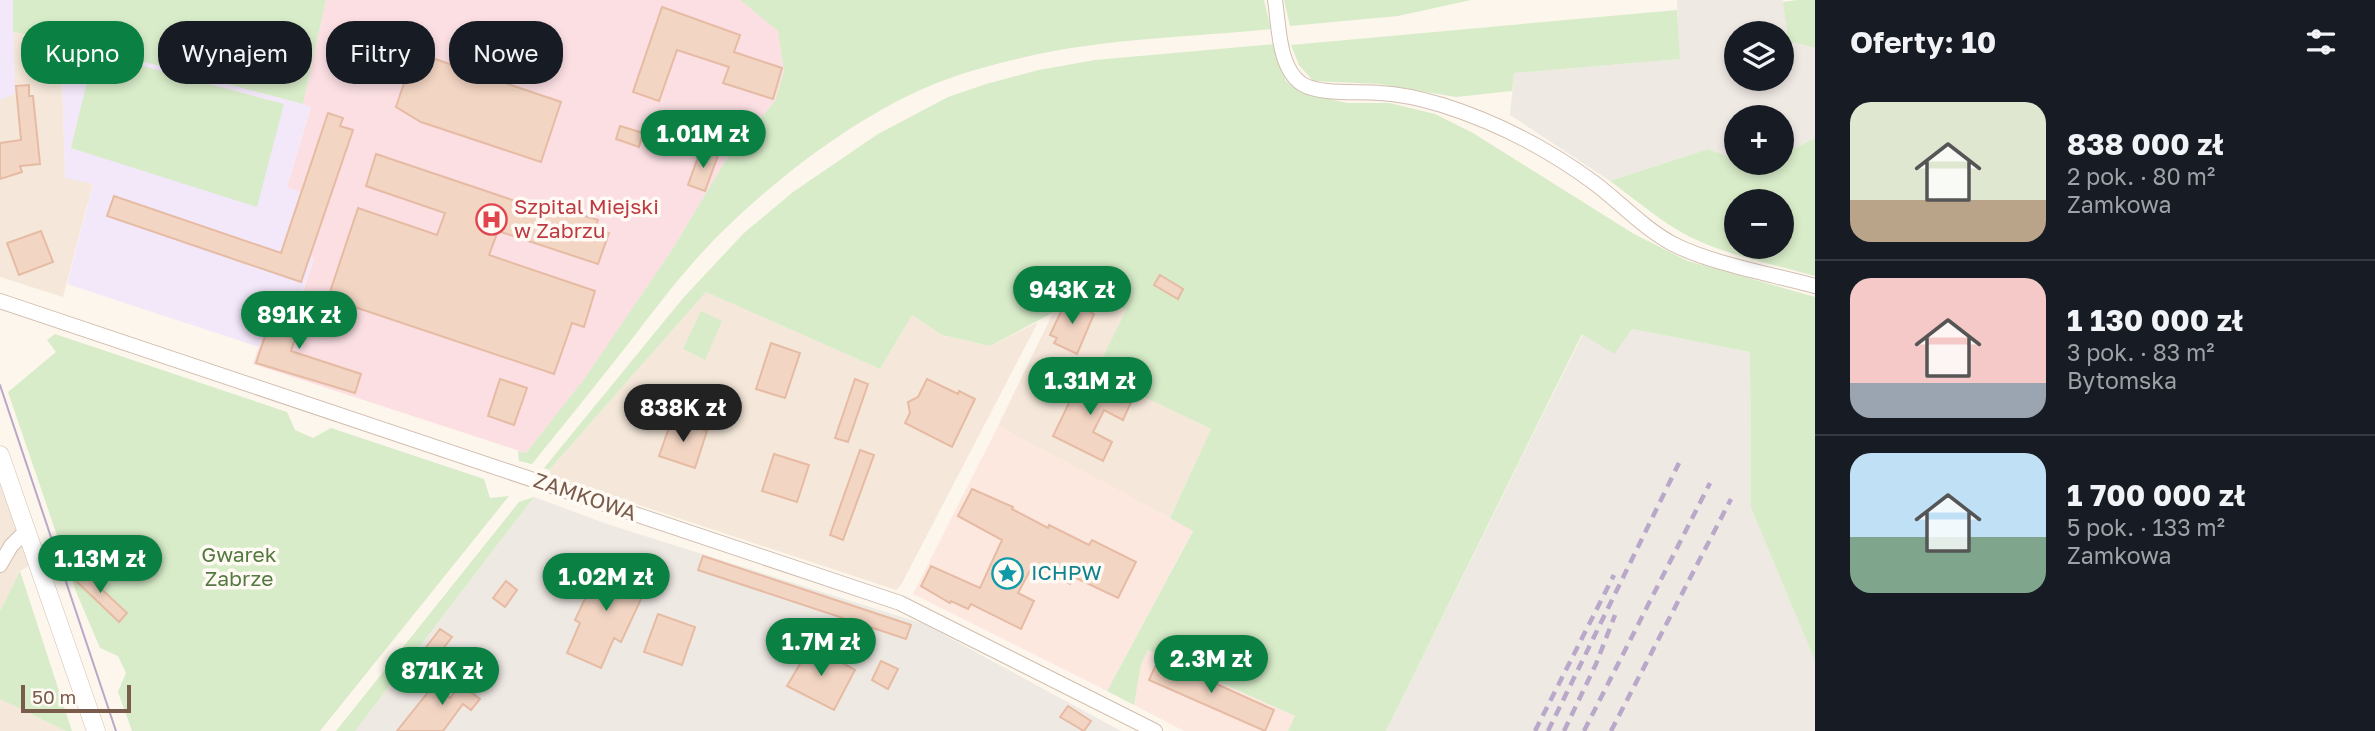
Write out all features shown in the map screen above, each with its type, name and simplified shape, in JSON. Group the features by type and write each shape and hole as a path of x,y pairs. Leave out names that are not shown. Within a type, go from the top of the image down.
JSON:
{"street":[{"path":"1275,0 1286,64 1302,84 1315,89 1408,97 1473,115 1506,130 1566,164 1671,243 1706,256 1815,286"},
{"name":"ZAMKOWA","path":"0,301 900,603 1155,731"},
{"path":"0,455 96,731"},
{"path":"0,565 11,546 25,532"}],"shaded area":[{"path":"0,0 13,0 14,32 21,33 21,84 62,84 65,177 93,183 63,297 0,277"},
{"path":"0,0 13,0 15,94 0,100"},
{"name":"Szpital Miejski w Zabrzu","path":"326,0 740,0 778,30 784,71 775,101 727,158 672,250 588,375 526,453 253,364 277,294 300,301 314,258 282,247 300,192 287,187 311,107 303,104 307,84 312,84 312,63"},
{"path":"1677,0 1783,0 1786,21 1724,21 1724,91 1794,91 1794,43 1815,48 1815,138 1794,149 1794,105 1724,105 1724,155 1708,149 1610,181 1510,115 1514,73 1679,59"},
{"path":"144,62 158,66 158,84 228,84 311,106 287,187 300,192 282,247 314,258 299,301 277,294 259,347 67,284 93,184 65,178 62,84 144,84"},
{"path":"1068,282 1126,309 1102,361 1136,381 1133,391 1211,429 1170,518 998,426"},
{"path":"706,292 880,369 912,315 942,335 990,346 1038,322 896,590 551,476 549,470"},
{"path":"1632,329 1750,352 1751,508 1815,661 1815,731 1386,731 1583,334"},
{"path":"998,426 1193,530 1107,691 913,594"},
{"path":"0,478 30,565 20,571 0,611"},
{"path":"534,497 607,524 924,624 1121,731 355,731"},
{"path":"1148,650 1295,716 1288,731 1184,731 1134,705 1141,665"},
{"path":"0,699 66,731 0,731"}],"green space":[{"path":"13,0 326,0 312,63 312,21 158,21 158,66 144,62 144,21 21,21 21,33 13,32"},
{"path":"740,0 1264,0 1271,29 1122,41 1034,55 987,66 942,81 877,113 811,156 723,232 679,279 532,464 519,461 518,451 526,453 585,378 672,250 727,158 775,101 784,71 778,31"},
{"path":"1284,0 1471,0 1398,16 1290,26"},
{"path":"1815,0 1815,48 1794,43 1794,21 1785,21 1783,2"},
{"path":"1677,10 1680,59 1514,73 1512,91 1456,97 1379,84 1313,81 1299,65 1291,45"},
{"path":"1274,44 1286,81 1300,92 1347,103 1390,103 1435,114 1473,133 1634,234 1688,261 1815,297 1815,661 1751,508 1750,352 1632,329 1614,354 1582,334 1386,731 1288,731 1295,716 1148,650 1141,665 1134,705 1107,691 1193,531 1170,518 1211,429 1132,391 1136,381 1101,361 1126,310 1069,282 1054,312 990,346 942,335 912,315 880,369 706,292 549,470 544,468 684,297 744,233 793,192 878,134 948,97 1039,70 1095,60"},
{"path":"144,66 158,70 158,84 209,84 284,104 257,207 71,148 86,84 144,84"},
{"path":"227,84 307,84 303,104"},
{"path":"1815,138 1815,276 1751,259 1794,259 1794,189 1724,189 1724,251 1679,231 1610,181 1708,149 1724,155 1724,175 1794,175 1794,149"},
{"path":"701,311 722,321 705,360 683,349"},
{"name":"Gwarek Zabrze","path":"55,334 287,412 295,430 313,438 331,428 484,479 490,498 509,496 320,731 132,731 118,692 126,673 118,656 100,648 77,594 8,392 56,352 47,340"},
{"path":"534,497 355,731 336,731 519,502"},
{"path":"20,571 72,731 66,731 0,699 0,611"}],"building":[{"path":"662,7 740,35 734,52 782,68 773,99 723,83 729,67 677,50 659,101 633,92"},
{"path":"435,59 449,64 449,84 508,84 561,102 541,162 421,122 396,107 404,84 435,84"},
{"path":"29,85 29,96 33,96 40,164 20,166 22,172 0,179 0,143 21,140 16,86"},
{"path":"328,113 343,118 340,126 353,130 301,282 107,216 114,196 281,253"},
{"path":"620,126 643,133 639,147 616,139"},
{"path":"701,149 718,155 705,191 688,185"},
{"path":"376,154 563,217 566,210 598,220 595,228 609,233 598,264 498,231 489,255 595,291 584,327 572,323 554,374 328,298 358,208 437,235 445,213 366,186"},
{"path":"41,231 53,262 19,275 7,243"},
{"path":"1160,275 1183,289 1178,299 1154,285"},
{"path":"278,298 305,308 291,351 361,374 355,393 256,363"},
{"path":"1073,300 1086,306 1085,309 1094,314 1077,354 1054,343 1057,338 1050,335 1066,301 1072,303"},
{"path":"771,343 800,353 785,398 756,389"},
{"path":"1082,376 1132,400 1123,420 1104,410 1093,432 1112,442 1103,461 1053,436"},
{"path":"500,379 527,388 514,425 488,416"},
{"path":"855,379 868,384 848,442 835,438"},
{"path":"927,379 975,399 952,447 905,423 910,413 908,402 918,397"},
{"path":"672,419 707,431 695,468 659,456"},
{"path":"860,450 874,455 843,540 830,535"},
{"path":"774,454 809,465 797,502 762,491"},
{"path":"972,489 1013,507 1012,509 1048,528 1049,525 1089,545 1092,540 1136,562 1118,598 1074,577 1070,584 1033,565 1018,593 1034,601 1021,629 971,604 968,609 951,601 950,603 921,586 931,566 980,588 1002,540 958,516"},
{"path":"703,556 911,625 906,639 698,570"},
{"path":"603,560 649,582 621,642 614,638 601,668 567,653 580,623 575,620"},
{"path":"80,569 127,613 119,622 72,577"},
{"path":"506,581 517,590 505,607 493,598"},
{"path":"658,614 695,627 682,665 644,652"},
{"path":"440,629 452,637 418,681 407,672"},
{"path":"811,645 855,670 834,710 787,686"},
{"path":"1159,658 1274,710 1265,731 1149,680"},
{"path":"881,661 898,669 888,689 872,680"},
{"path":"473,669 484,678 472,693 480,699 471,710 463,704 443,731 397,731 433,686 450,698"},
{"path":"1068,706 1091,721 1084,731 1060,717"}],"tram line":[{"path":"0,385 116,731"}],"railway":[{"path":"1548,731 1679,463"},
{"path":"1584,731 1710,483"},
{"path":"1611,731 1731,499"},
{"path":"1535,731 1614,575"},
{"path":"1564,731 1596,664 1615,615"}],"place":[{"name":"Szpital Miejski w Zabrzu","path":"491,219"},
{"name":"ICHPW","path":"1008,573"}]}
